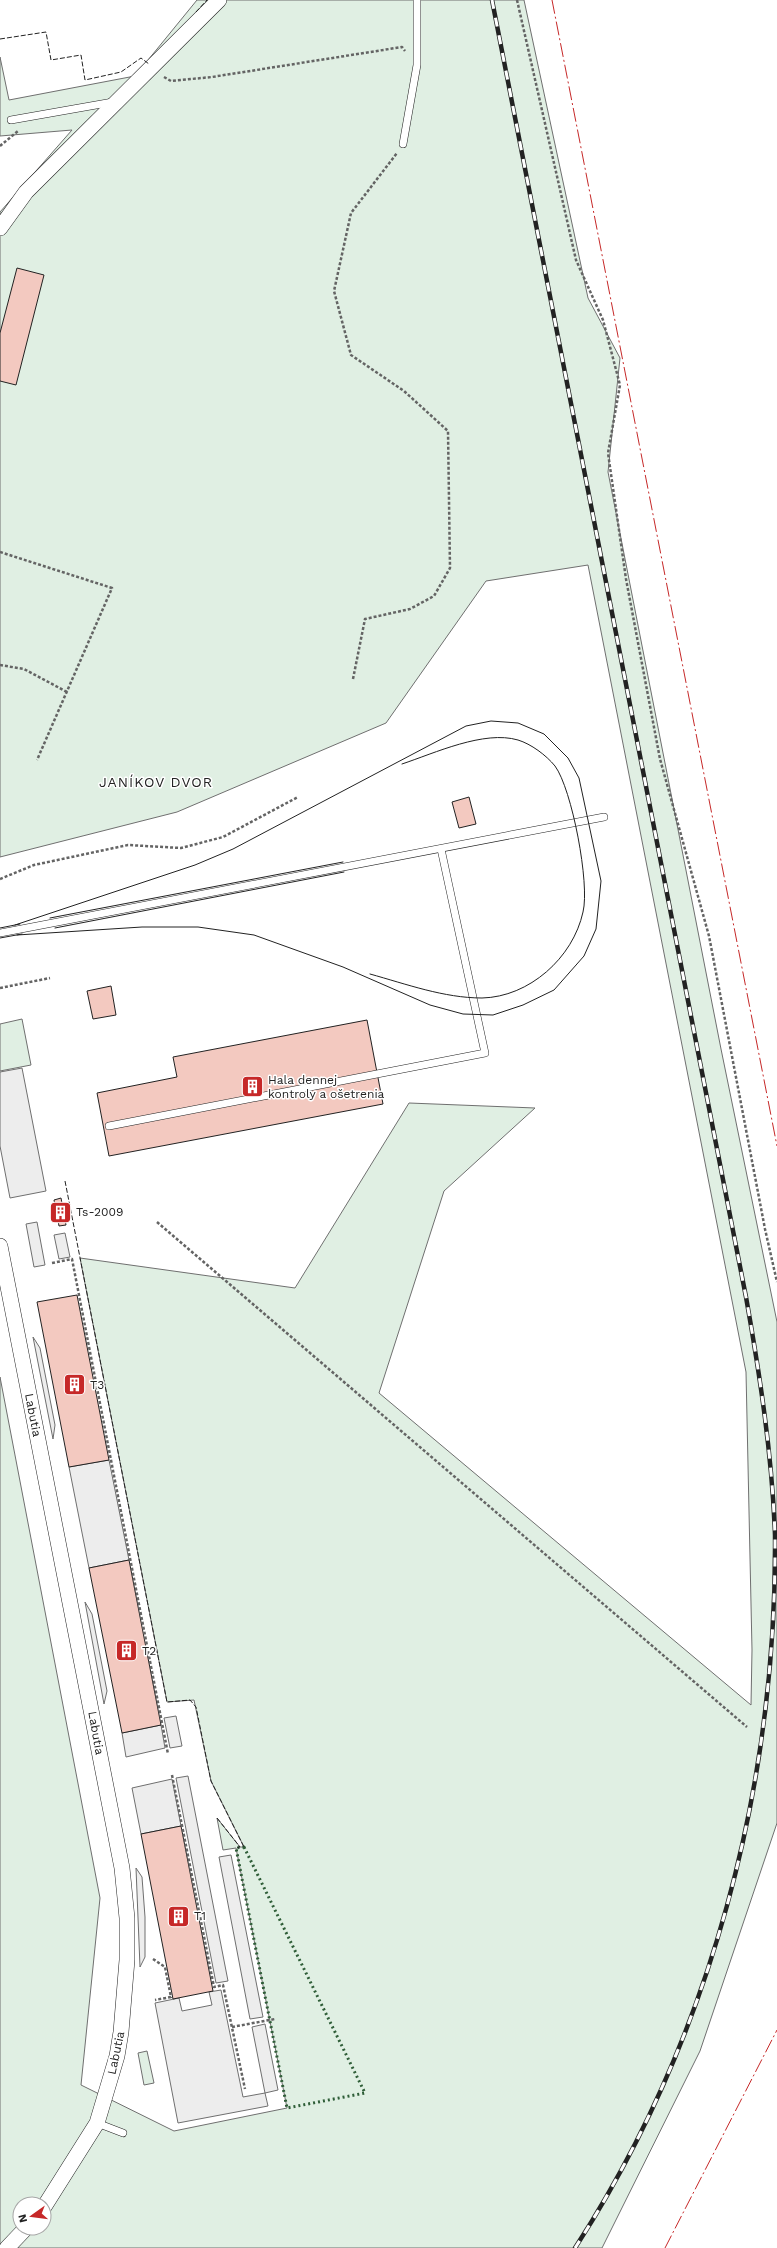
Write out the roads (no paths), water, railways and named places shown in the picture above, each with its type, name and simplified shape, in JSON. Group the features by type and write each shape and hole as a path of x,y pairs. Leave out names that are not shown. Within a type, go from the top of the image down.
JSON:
{"street":[{"path":"0,228 26,192 218,0"},
{"name":"Labutia","path":"0,1246 90,1699 125,1893 127,1960 122,2032 97,2123 51,2196"},
{"path":"7,2248 18,2236"}],"lane":[{"path":"404,144 417,65 417,0"},
{"path":"12,120 117,101"},
{"path":"0,933 604,817"},
{"path":"109,1126 485,1053 441,849"},
{"path":"97,2123 124,2133"}],"tram line":[{"path":"15,925 195,865 233,849 466,726 491,721 518,723 544,734 568,758 579,778 601,881 596,929 584,956 554,990 523,1005 493,1015 463,1014 430,1005 343,967 254,935 198,927 142,927 17,935"},
{"path":"370,974 425,990 454,996 482,998 499,996 516,991 546,972 570,945 578,929 585,899 582,860 568,795 555,766 543,754 528,744 518,740 490,738 460,744 402,764"},
{"path":"50,918 343,862"},
{"path":"55,928 344,872"},
{"path":"0,928 20,924"},
{"path":"0,938 22,934"}],"railway":[{"path":"492,0 746,1297 765,1415 775,1535 773,1629 764,1722 748,1815 727,1906 699,1996 664,2083 623,2167 575,2248"}],"place":[{"name":"Hala dennej kontroly a ošetrenia","path":"252,1087"},
{"name":"Ts-2009","path":"60,1212"},
{"name":"T3","path":"74,1385"},
{"name":"T2","path":"126,1651"},
{"name":"T1","path":"178,1916"}],"district":[{"name":"JANÍKOV DVOR","path":"156,782"}]}
